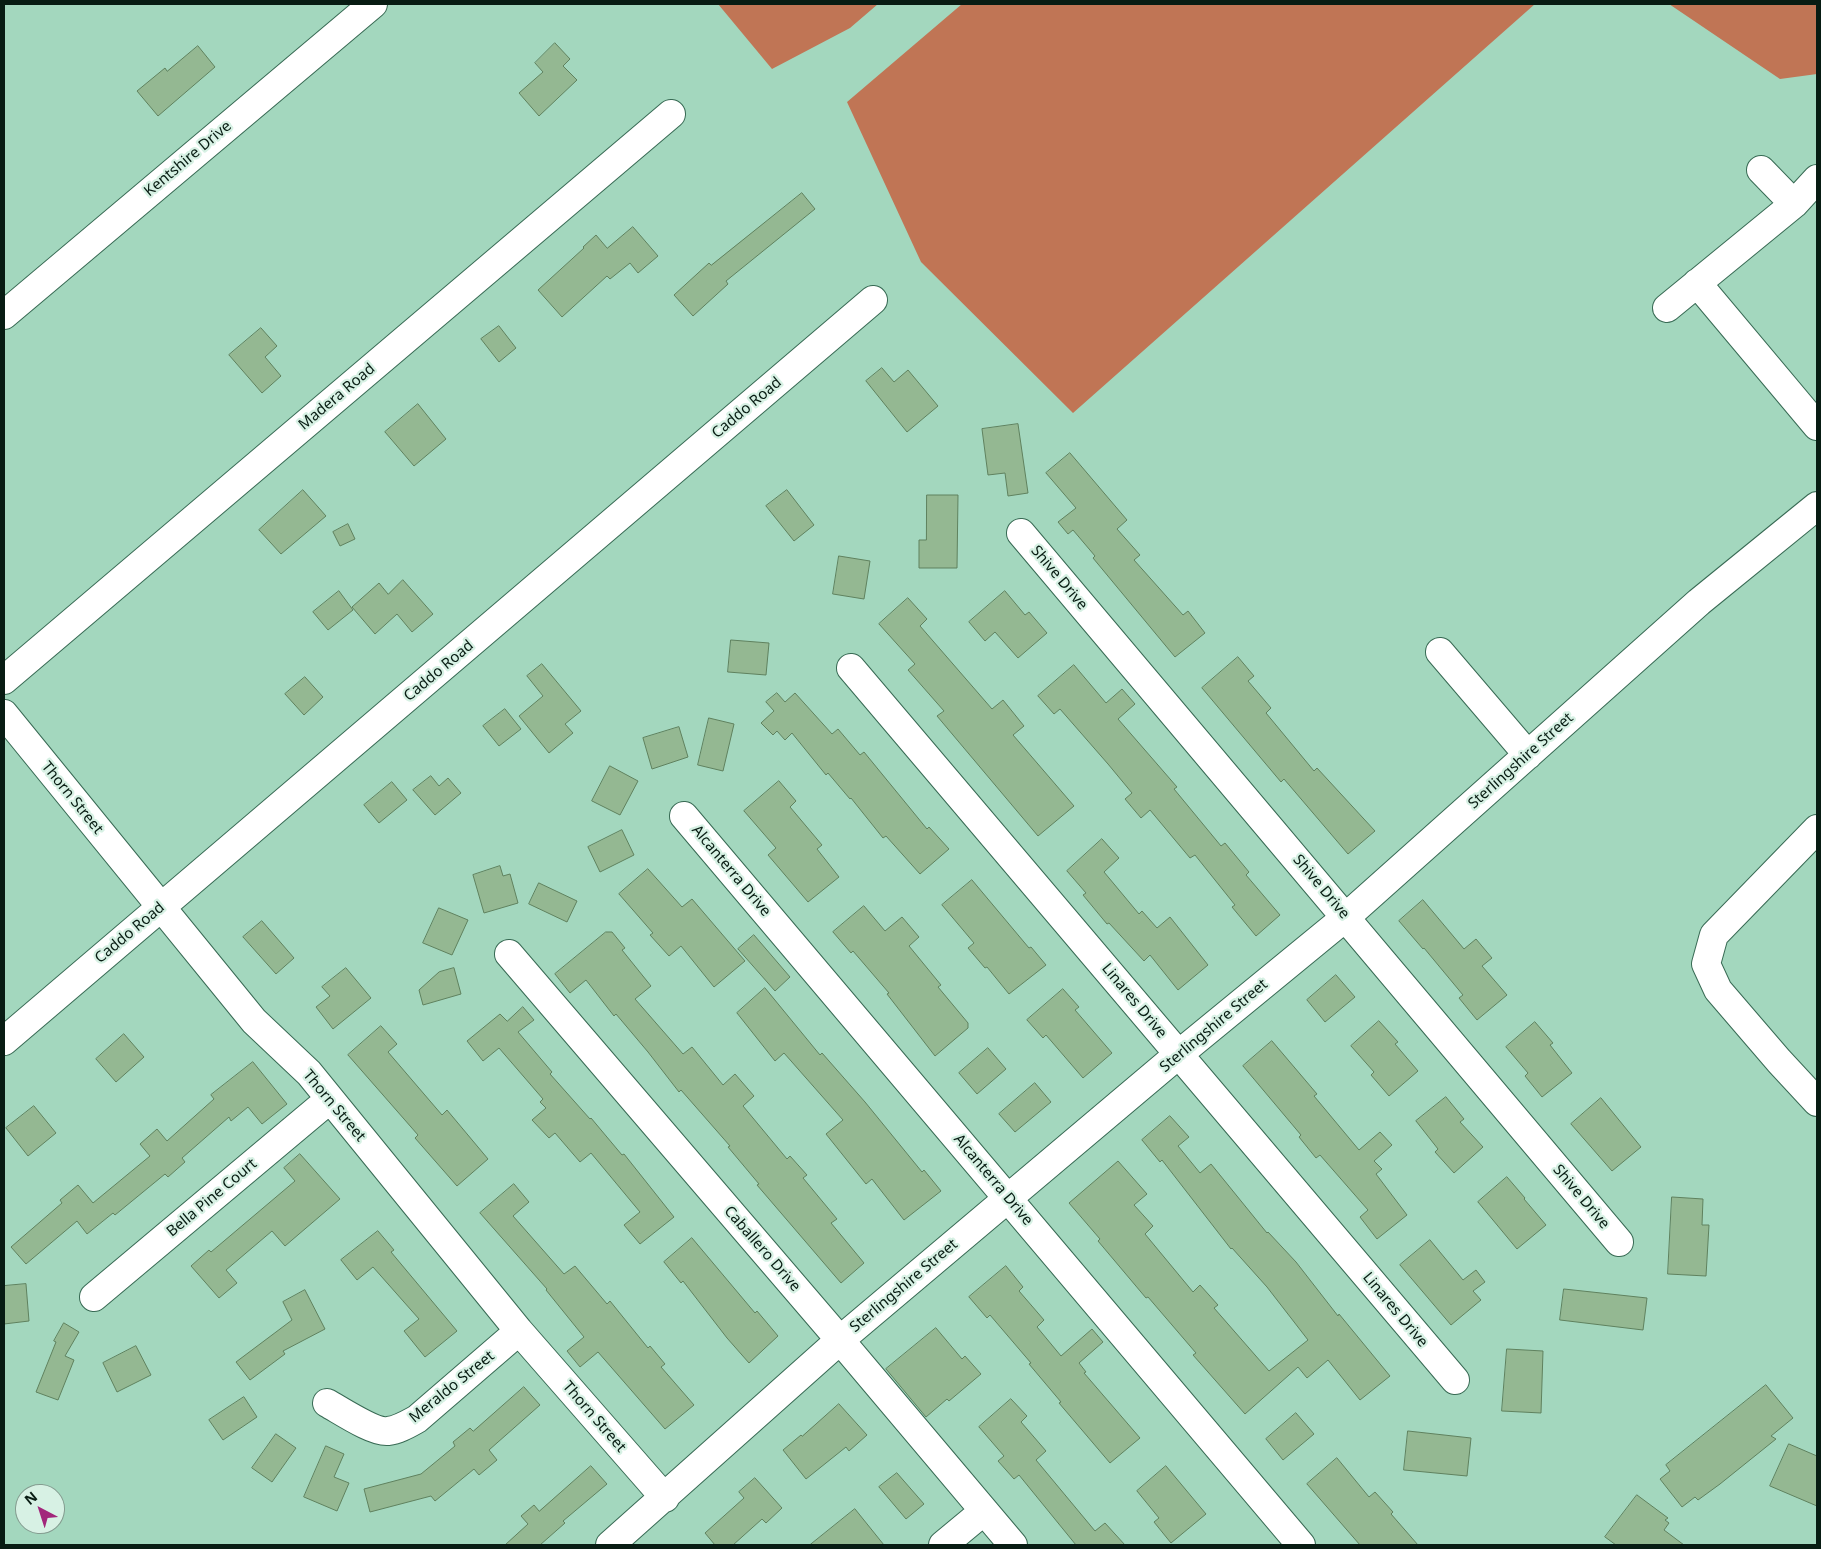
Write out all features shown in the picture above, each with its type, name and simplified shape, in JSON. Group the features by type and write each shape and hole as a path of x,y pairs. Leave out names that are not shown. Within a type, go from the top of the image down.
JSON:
{"street":[{"name":"Kentshire Drive","path":"4,315 373,4"},
{"name":"Madera Road","path":"4,680 671,114"},
{"path":"1761,170 1794,204"},
{"path":"1667,308 1794,204 1817,179"},
{"path":"1697,283 1817,426"},
{"name":"Caddo Road","path":"4,1041 873,300"},
{"name":"Sterlingshire Street","path":"610,1545 665,1498 840,1340 1179,1054 1346,917 1699,602 1817,506"},
{"name":"Shive Drive","path":"1021,533 1619,1242"},
{"path":"1440,652 1528,755"},
{"name":"Linares Drive","path":"851,668 1455,1380"},
{"name":"Thorn Street","path":"4,714 254,1021 309,1073 519,1331 665,1498"},
{"name":"Alcanterra Drive","path":"684,816 1301,1545"},
{"path":"1817,829 1714,934 1706,964 1718,990 1817,1102"},
{"name":"Caballero Drive","path":"509,954 1013,1545"},
{"name":"Bella Pine Court","path":"94,1297 330,1099"},
{"name":"Meraldo Street","path":"327,1403 366,1425 386,1432 400,1428 417,1419 519,1331"},
{"path":"944,1545 984,1511"}],"shaded area":[{"path":"718,4 878,4 850,28 772,69"},
{"path":"962,4 1535,4 1073,413 921,262 847,102"},
{"path":"1669,4 1817,4 1817,74 1780,79"}],"building":[{"path":"555,43 570,59 563,66 577,80 539,116 519,93 543,72 535,63"},
{"path":"198,46 215,67 158,116 137,91 165,68 167,71"},
{"path":"802,193 815,209 726,281 728,284 693,316 674,295 709,263 711,265"},
{"path":"633,227 658,256 638,273 630,263 610,279 607,276 562,317 538,290 596,235 607,248"},
{"path":"499,326 516,348 499,362 481,339"},
{"path":"261,328 277,346 265,357 281,376 262,393 229,355"},
{"path":"882,368 894,382 908,370 938,406 907,432 866,381"},
{"path":"418,404 446,439 414,466 385,432"},
{"path":"1018,424 1028,493 1008,496 1005,473 988,475 982,429"},
{"path":"1070,453 1127,520 1117,529 1140,555 1134,560 1183,615 1188,611 1205,633 1175,657 1093,558 1095,556 1073,530 1068,534 1058,522 1076,508 1046,473"},
{"path":"303,490 326,516 281,554 259,530"},
{"path":"787,490 814,525 794,541 766,506"},
{"path":"927,495 958,495 957,568 919,568 919,540 926,540"},
{"path":"348,524 355,539 340,546 333,532"},
{"path":"839,556 870,561 864,599 833,594"},
{"path":"403,580 433,614 412,632 397,614 375,634 352,607 379,583 388,594"},
{"path":"339,591 353,610 328,630 313,612"},
{"path":"1005,591 1025,615 1029,612 1047,633 1018,658 995,632 985,641 969,622"},
{"path":"908,598 927,619 920,626 992,709 1003,700 1024,726 1013,735 1074,806 1038,836 937,716 944,711 908,670 915,664 879,624"},
{"path":"731,640 769,643 766,675 728,672"},
{"path":"1238,657 1254,676 1248,681 1271,708 1266,713 1314,771 1317,768 1375,831 1348,854 1284,779 1281,782 1202,688"},
{"path":"542,664 581,711 565,724 573,733 549,753 519,716 543,696 527,676"},
{"path":"1074,665 1106,703 1122,689 1135,704 1118,719 1177,787 1174,789 1221,846 1225,843 1249,872 1246,875 1280,915 1256,936 1232,907 1235,905 1195,855 1190,858 1150,810 1141,818 1125,799 1132,793 1108,764 1060,709 1054,714 1038,696"},
{"path":"305,677 323,697 304,715 285,694"},
{"path":"777,693 785,702 795,693 832,734 838,729 860,755 864,752 927,829 929,827 949,849 920,874 886,836 883,838 851,798 828,773 826,775 792,733 785,740 777,731 773,735 761,723 774,711 766,702"},
{"path":"505,709 521,729 499,746 483,726"},
{"path":"709,718 734,724 723,771 698,765"},
{"path":"679,727 688,757 652,769 643,738"},
{"path":"610,766 638,781 620,815 592,801"},
{"path":"431,776 439,786 448,778 461,793 435,815 413,790"},
{"path":"779,781 796,801 790,807 822,845 817,849 839,877 808,902 768,855 776,848 744,811"},
{"path":"392,782 407,800 379,823 364,805"},
{"path":"622,830 634,855 600,872 588,847"},
{"path":"1102,839 1119,858 1104,872 1139,914 1142,911 1157,928 1170,917 1208,965 1178,990 1150,955 1144,961 1109,923 1107,924 1083,895 1086,893 1067,871"},
{"path":"500,866 503,876 510,874 518,903 484,913 473,875"},
{"path":"648,869 682,907 692,899 745,961 714,987 681,946 669,956 650,935 653,933 619,894"},
{"path":"972,880 1029,948 1031,947 1046,965 1009,994 987,967 985,968 968,948 974,943 942,905"},
{"path":"539,883 577,901 567,922 529,904"},
{"path":"1423,900 1464,949 1476,939 1492,958 1482,966 1507,995 1477,1020 1459,998 1463,995 1399,921"},
{"path":"864,906 885,931 902,917 919,937 909,946 941,985 938,987 968,1023 968,1028 935,1056 887,994 889,993 853,951 851,953 833,932"},
{"path":"439,908 468,920 452,955 423,943"},
{"path":"262,921 294,958 276,974 243,937"},
{"path":"606,932 612,932 625,948 622,950 651,986 635,999 683,1054 692,1047 723,1085 735,1074 754,1096 743,1106 787,1159 790,1156 807,1175 803,1178 837,1219 831,1223 864,1263 841,1283 757,1185 759,1184 728,1147 730,1146 681,1090 679,1092 648,1052 616,1014 614,1016 586,980 570,993 555,974"},
{"path":"754,935 790,977 775,991 738,949"},
{"path":"346,968 371,998 333,1029 316,1007 330,996 322,987"},
{"path":"454,968 461,994 423,1005 419,990 439,972"},
{"path":"1336,975 1355,997 1325,1022 1307,1000"},
{"path":"765,988 820,1055 822,1053 922,1172 924,1170 941,1191 904,1220 872,1179 866,1184 826,1134 843,1120 784,1053 775,1061 737,1013"},
{"path":"1063,989 1079,1007 1075,1010 1112,1053 1083,1078 1046,1035 1043,1038 1027,1020"},
{"path":"523,1007 534,1020 518,1032 552,1072 550,1074 622,1155 624,1154 674,1217 640,1244 624,1225 640,1212 591,1153 580,1162 555,1133 549,1138 532,1120 546,1108 540,1102 543,1099 499,1048 483,1061 467,1041 500,1014 507,1021"},
{"path":"1379,1021 1398,1042 1395,1044 1418,1071 1389,1096 1371,1075 1374,1072 1351,1046"},
{"path":"1535,1022 1553,1043 1550,1045 1572,1073 1542,1097 1525,1076 1528,1073 1506,1047"},
{"path":"381,1026 397,1044 388,1052 442,1115 447,1110 488,1159 457,1186 415,1138 418,1135 348,1055"},
{"path":"124,1034 144,1057 116,1082 96,1059"},
{"path":"1272,1041 1317,1094 1314,1096 1359,1150 1380,1132 1392,1145 1374,1161 1382,1169 1376,1174 1407,1215 1377,1239 1360,1217 1368,1210 1320,1155 1316,1158 1299,1137 1301,1135 1243,1066"},
{"path":"988,1048 1006,1069 977,1094 959,1073"},
{"path":"253,1062 287,1104 262,1124 248,1107 231,1121 229,1117 182,1158 185,1162 168,1177 165,1174 115,1215 113,1213 87,1234 77,1221 26,1264 11,1247 62,1203 60,1200 78,1185 93,1203 150,1156 140,1144 157,1129 167,1141 214,1099 211,1095"},
{"path":"1035,1083 1051,1102 1015,1132 999,1114"},
{"path":"1446,1097 1464,1119 1460,1122 1483,1147 1454,1173 1435,1152 1438,1149 1416,1121"},
{"path":"1601,1098 1641,1147 1612,1171 1571,1124"},
{"path":"34,1106 56,1133 28,1156 6,1128"},
{"path":"1170,1116 1189,1137 1178,1146 1200,1173 1211,1164 1267,1233 1296,1262 1338,1316 1339,1314 1390,1376 1360,1400 1328,1360 1307,1378 1298,1367 1245,1414 1193,1355 1196,1353 1148,1297 1146,1298 1069,1203 1118,1161 1147,1194 1134,1205 1153,1226 1145,1234 1193,1292 1200,1285 1218,1305 1214,1308 1269,1371 1308,1340 1267,1287 1231,1249 1162,1160 1160,1162 1142,1140"},
{"path":"300,1154 340,1199 285,1246 272,1231 226,1270 237,1283 219,1298 191,1266 209,1250 211,1252 295,1181 284,1168"},
{"path":"1507,1177 1546,1225 1517,1249 1478,1202"},
{"path":"514,1184 529,1202 513,1216 564,1274 575,1266 607,1304 610,1301 648,1348 650,1346 665,1364 661,1367 694,1405 665,1429 598,1352 580,1367 567,1351 584,1337 547,1289 480,1213"},
{"path":"1672,1197 1703,1199 1702,1225 1709,1225 1706,1276 1668,1274"},
{"path":"378,1231 394,1250 391,1252 457,1331 425,1357 404,1331 419,1319 373,1267 357,1280 341,1260"},
{"path":"692,1238 755,1313 757,1311 778,1336 749,1363 683,1281 681,1283 664,1262"},
{"path":"1430,1240 1463,1280 1476,1270 1485,1282 1473,1291 1481,1300 1451,1325 1400,1265"},
{"path":"1006,1266 1023,1287 1019,1291 1044,1320 1037,1327 1061,1356 1092,1329 1103,1342 1079,1363 1086,1372 1084,1373 1140,1438 1110,1463 1059,1403 1061,1402 1029,1364 1031,1363 990,1315 987,1318 969,1297"},
{"path":"26,1284 29,1321 4,1324 4,1286"},
{"path":"1564,1289 1647,1298 1643,1330 1560,1320"},
{"path":"305,1290 325,1329 283,1351 285,1354 250,1380 236,1362 292,1320 283,1302"},
{"path":"64,1323 79,1332 65,1356 74,1360 58,1400 36,1392 56,1342 54,1341"},
{"path":"936,1328 962,1359 965,1356 981,1374 949,1401 947,1399 926,1417 886,1369"},
{"path":"136,1346 151,1375 117,1392 103,1363"},
{"path":"1507,1349 1543,1351 1541,1413 1502,1411"},
{"path":"1766,1385 1793,1418 1771,1436 1776,1439 1720,1484 1698,1500 1695,1497 1682,1507 1660,1479 1670,1471 1666,1465"},
{"path":"524,1387 540,1405 489,1450 497,1460 479,1475 474,1469 435,1501 431,1496 370,1512 364,1489 421,1474 455,1446 453,1442 470,1428 473,1431"},
{"path":"244,1397 257,1417 223,1440 209,1420"},
{"path":"1011,1399 1027,1416 1021,1422 1046,1451 1036,1460 1095,1531 1105,1523 1125,1545 1076,1545 1019,1475 1014,1479 998,1461 1004,1456 979,1427"},
{"path":"839,1404 867,1435 849,1451 846,1447 806,1479 783,1450"},
{"path":"1296,1413 1314,1434 1283,1460 1266,1439"},
{"path":"1408,1431 1471,1438 1467,1476 1404,1470"},
{"path":"276,1434 296,1448 272,1482 252,1468"},
{"path":"1789,1444 1817,1456 1817,1506 1770,1486"},
{"path":"326,1446 344,1454 334,1477 349,1483 337,1511 304,1497"},
{"path":"1337,1458 1369,1497 1375,1492 1418,1545 1360,1545 1307,1484"},
{"path":"591,1466 607,1484 563,1521 565,1523 540,1545 505,1545 528,1524 521,1516 534,1505 539,1511"},
{"path":"1166,1466 1206,1514 1171,1543 1154,1522 1159,1518 1137,1491"},
{"path":"897,1473 924,1504 906,1519 879,1487"},
{"path":"755,1478 782,1508 766,1523 762,1519 733,1545 715,1545 705,1533 744,1498 739,1492"},
{"path":"1637,1495 1668,1518 1665,1520 1669,1523 1664,1530 1684,1545 1616,1545 1605,1537"},
{"path":"855,1509 884,1545 810,1545"}]}
